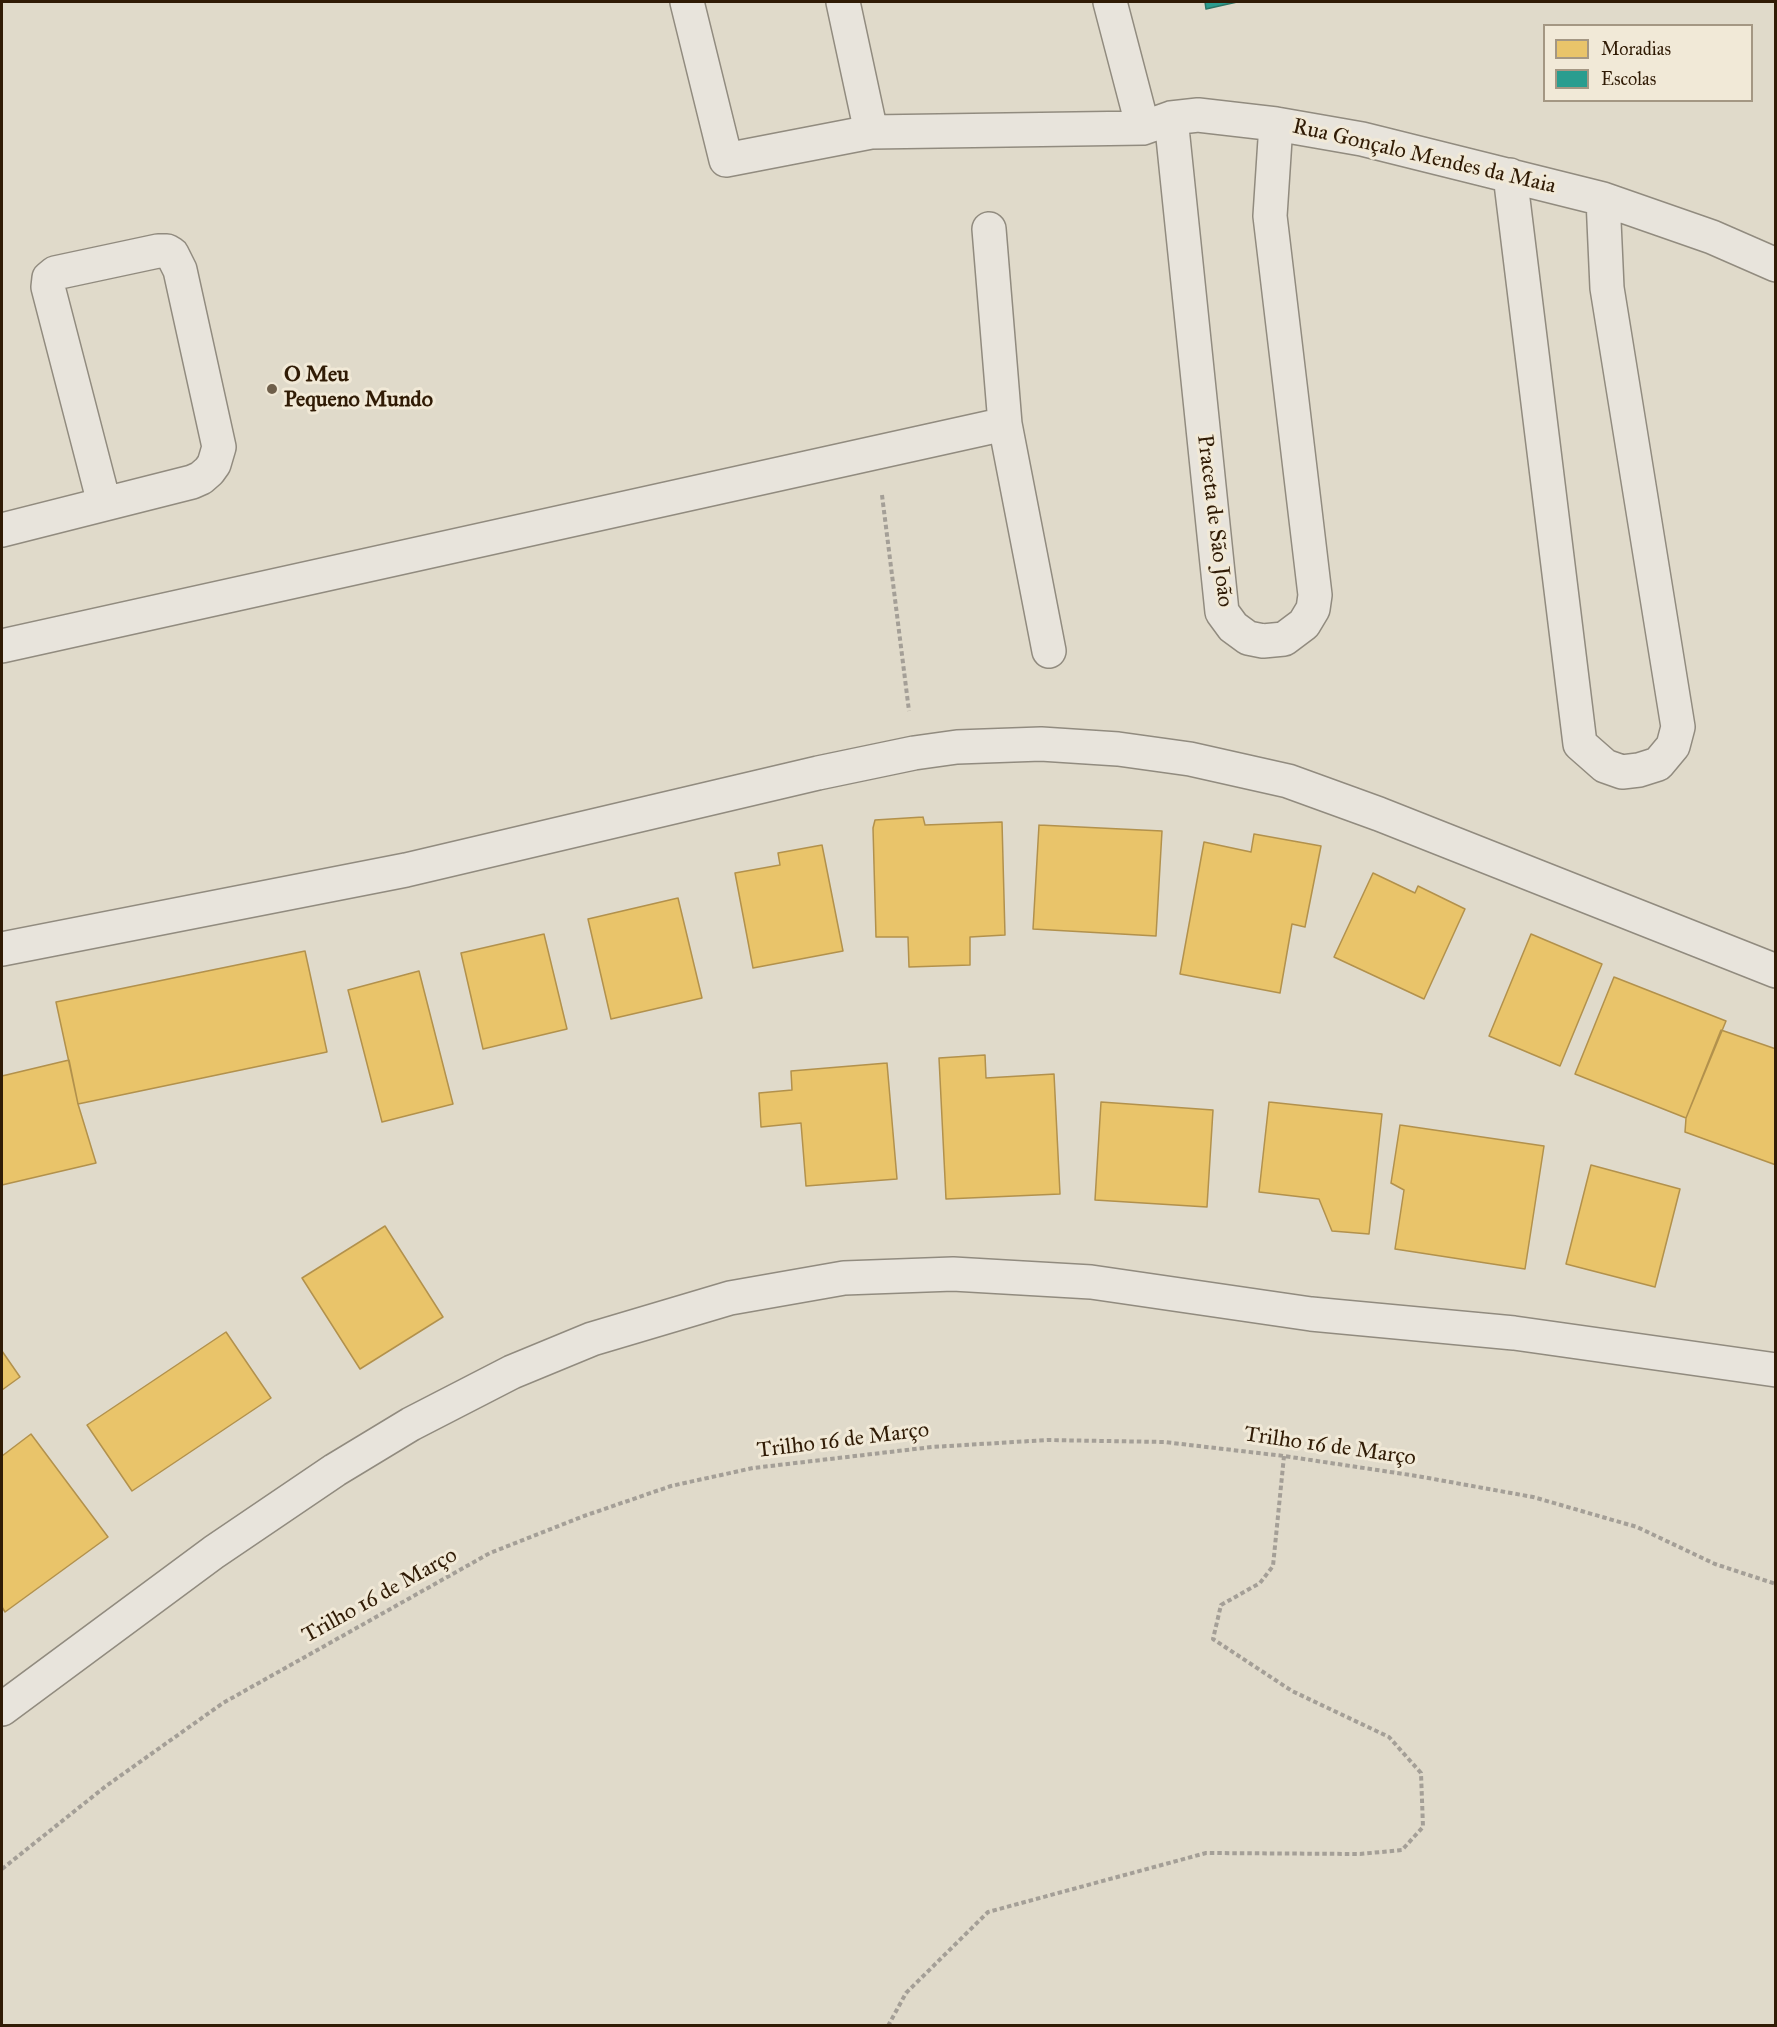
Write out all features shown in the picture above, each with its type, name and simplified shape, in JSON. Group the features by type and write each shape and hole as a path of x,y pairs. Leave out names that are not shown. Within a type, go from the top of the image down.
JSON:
{"street":[{"name":"Rua Gonçalo Mendes da Maia","path":"687,2 726,160 871,132 1157,123 1198,115 1276,124 1362,139 1604,199 1712,237 1776,266"},
{"path":"843,2 871,132"},
{"name":"Praceta de São João","path":"1110,2 1157,123 1222,612 1233,627 1248,638 1263,641 1284,639 1304,624 1313,609 1315,595 1270,216 1276,124"},
{"path":"1510,175 1580,744 1605,766 1622,772 1658,764 1673,746 1678,727 1607,288 1604,199"},
{"path":"989,229 1005,424 1048,651"},
{"path":"2,530 192,482 209,471 219,447 180,270 172,254 167,251 55,273 49,278 48,287 104,503"},
{"path":"2,645 1005,424"},
{"path":"2,949 406,870 818,773 914,753 957,747 1041,744 1118,749 1190,759 1288,781 1379,814 1776,971"},
{"path":"2,1709 214,1552 335,1470 411,1424 512,1372 592,1339 730,1298 844,1278 953,1274 1091,1282 1311,1314 1514,1333 1776,1370"}],"path":[{"path":"876,452 914,753"},
{"name":"Trilho 16 de Março","path":"2,1869 106,1786 223,1703 490,1553 584,1516 671,1486 753,1468 932,1446 1047,1440 1164,1442 1284,1456 1417,1476 1533,1497 1637,1527 1715,1564 1776,1584"},
{"path":"888,2025 906,1993 988,1912 1206,1853 1360,1854 1402,1850 1423,1827 1421,1773 1389,1737 1292,1691 1213,1639 1221,1605 1260,1583 1273,1566 1284,1456"}],"building: Moradias":[{"path":"923,817 925,825 1002,822 1005,935 970,937 970,965 909,967 908,937 876,937 873,828 875,820"},
{"path":"1039,825 1162,831 1156,936 1033,929"},
{"path":"1254,834 1321,846 1305,927 1292,924 1280,993 1180,974 1204,842 1251,852"},
{"path":"822,845 843,951 753,968 735,873 780,865 778,853"},
{"path":"1373,873 1415,893 1418,886 1465,909 1424,999 1334,957"},
{"path":"678,898 702,998 611,1019 588,919"},
{"path":"544,934 567,1029 483,1049 461,953"},
{"path":"1531,934 1602,964 1560,1066 1489,1036"},
{"path":"305,951 327,1052 78,1104 56,1002"},
{"path":"419,971 453,1104 382,1122 348,990"},
{"path":"1614,977 1726,1021 1686,1118 1575,1074"},
{"path":"1721,1030 1776,1049 1776,1165 1685,1132 1686,1118"},
{"path":"985,1055 986,1078 1054,1074 1060,1194 946,1199 939,1058"},
{"path":"69,1060 78,1104 96,1163 2,1185 2,1076"},
{"path":"887,1063 897,1179 806,1186 801,1123 761,1127 759,1093 792,1090 791,1071"},
{"path":"1101,1102 1213,1110 1207,1207 1095,1200"},
{"path":"1269,1102 1382,1114 1369,1234 1332,1231 1319,1199 1259,1192"},
{"path":"1400,1125 1544,1146 1525,1269 1395,1249 1404,1190 1391,1183"},
{"path":"1591,1165 1680,1189 1655,1287 1566,1264"},
{"path":"385,1226 443,1317 360,1369 302,1278"},
{"path":"226,1332 271,1398 132,1491 87,1425"},
{"path":"2,1351 20,1377 2,1390"},
{"path":"31,1434 108,1537 5,1612 2,1607 2,1456"}],"building: Escolas":[{"path":"1205,2 1237,2 1206,9"}],"place":[{"name":"O Meu Pequeno Mundo","path":"272,389"}]}
